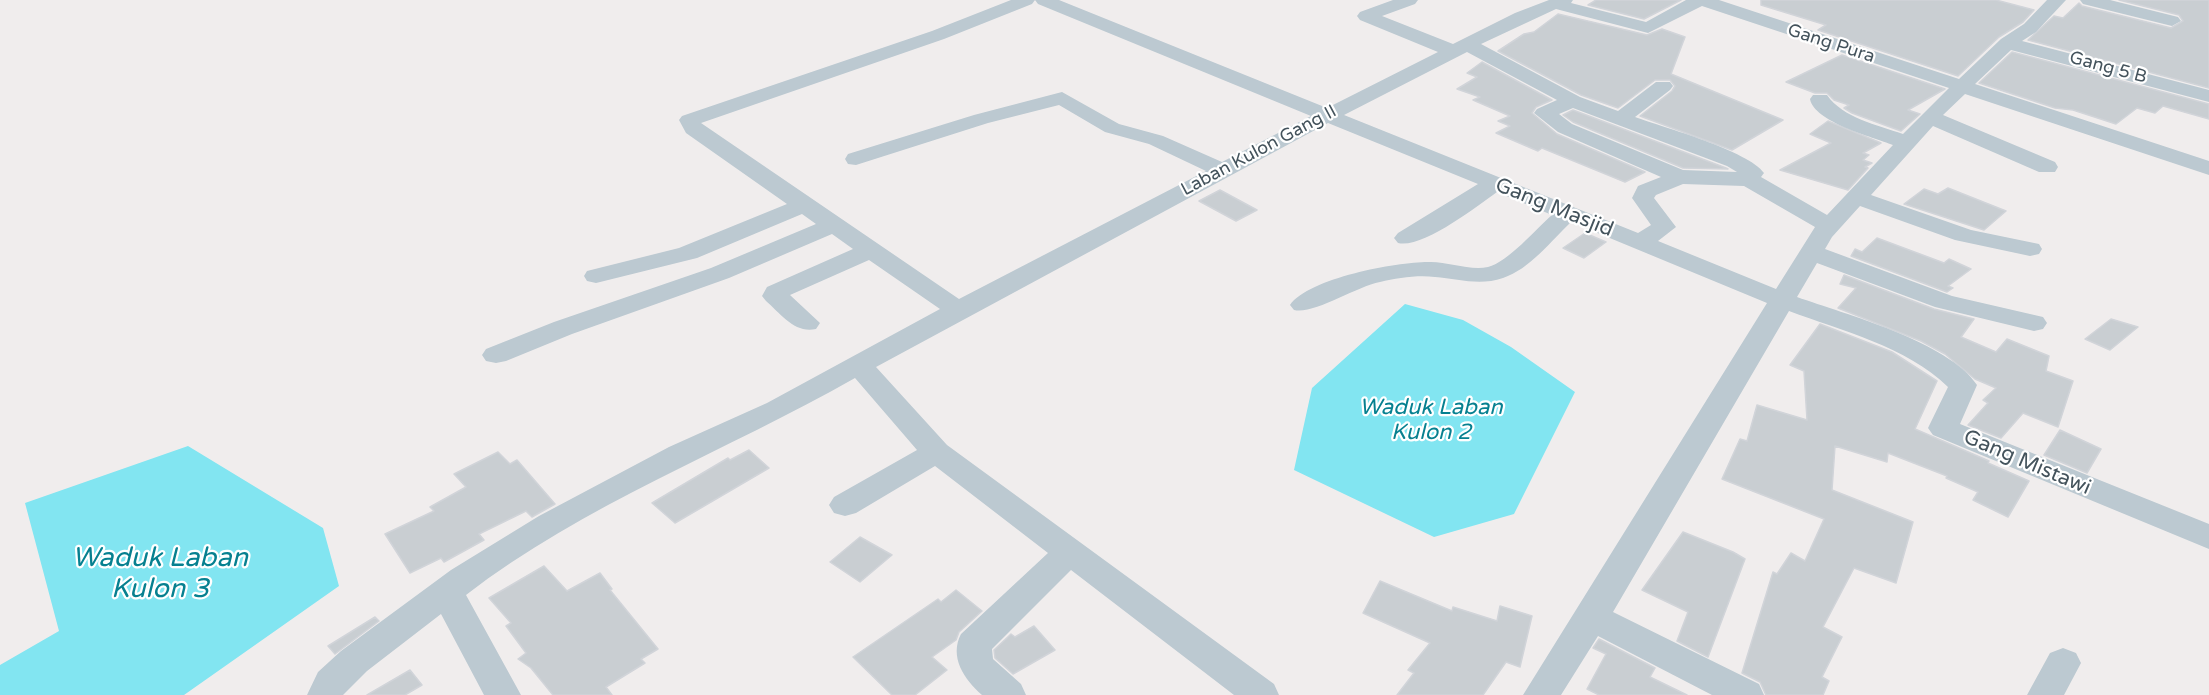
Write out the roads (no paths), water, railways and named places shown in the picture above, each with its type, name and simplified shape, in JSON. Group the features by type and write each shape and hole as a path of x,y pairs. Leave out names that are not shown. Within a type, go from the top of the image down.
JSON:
{"street":[{"path":"958,310 693,129 690,120 938,35 1026,0"},
{"name":"Gang Masjid","path":"1044,0 1782,300"},
{"path":"1409,0 1366,16 1461,48 1573,100 1735,161 1753,173 1749,179"},
{"path":"1560,2 1598,17 1648,28 1700,0"},
{"name":"Gang Pura","path":"1700,0 1961,87 2097,129 2209,168"},
{"path":"1541,695 1592,617 1810,252 1830,226 1930,117 2007,43 2030,28 2057,0"},
{"path":"2089,0 2172,21"},
{"name":"Laban Kulon Gang II","path":"325,695 331,683 354,661 487,563 550,524 680,454 777,410 958,310 1326,116 1521,17 1560,2"},
{"path":"1750,17 1768,4"},
{"path":"2030,28 2185,73"},
{"name":"Gang 5 B","path":"2007,43 2209,96"},
{"path":"1621,118 1663,86"},
{"path":"855,159 981,119 1062,98 1112,128 1156,140 1222,170"},
{"path":"1820,99 1821,104 1845,120 1907,143"},
{"path":"1573,100 1544,113 1564,128 1680,177 1749,179 1830,226"},
{"path":"1930,117 2047,167"},
{"path":"1640,242 1664,227 1643,198 1646,192 1680,177"},
{"path":"1406,238 1494,184"},
{"path":"1856,197 1961,236 1999,246 2030,249"},
{"path":"596,276 688,253 804,205"},
{"path":"1303,305 1326,291 1353,280 1430,269 1485,274 1501,270 1568,213"},
{"path":"496,355 720,273 834,225"},
{"path":"807,323 780,302 775,296 776,292 872,250"},
{"path":"1810,252 1944,302 2034,323"},
{"name":"Gang Mistawi","path":"1782,300 1902,346 1957,378 1963,385 1943,428 2209,537"},
{"path":"859,365 936,452 1261,695"},
{"path":"845,505 936,452"},
{"path":"1008,695 977,668 972,655 974,644 1069,552"},
{"path":"447,592 503,695"},
{"path":"1592,617 1746,695"},
{"path":"2045,695 2063,663"}],"water":[{"name":"Waduk Laban Kulon 2","path":"1405,304 1463,320 1511,347 1575,392 1514,514 1434,537 1294,470 1312,388"},
{"name":"Waduk Laban Kulon 3","path":"188,446 323,528 339,586 184,695 0,695 0,665 59,631 25,503"}]}
